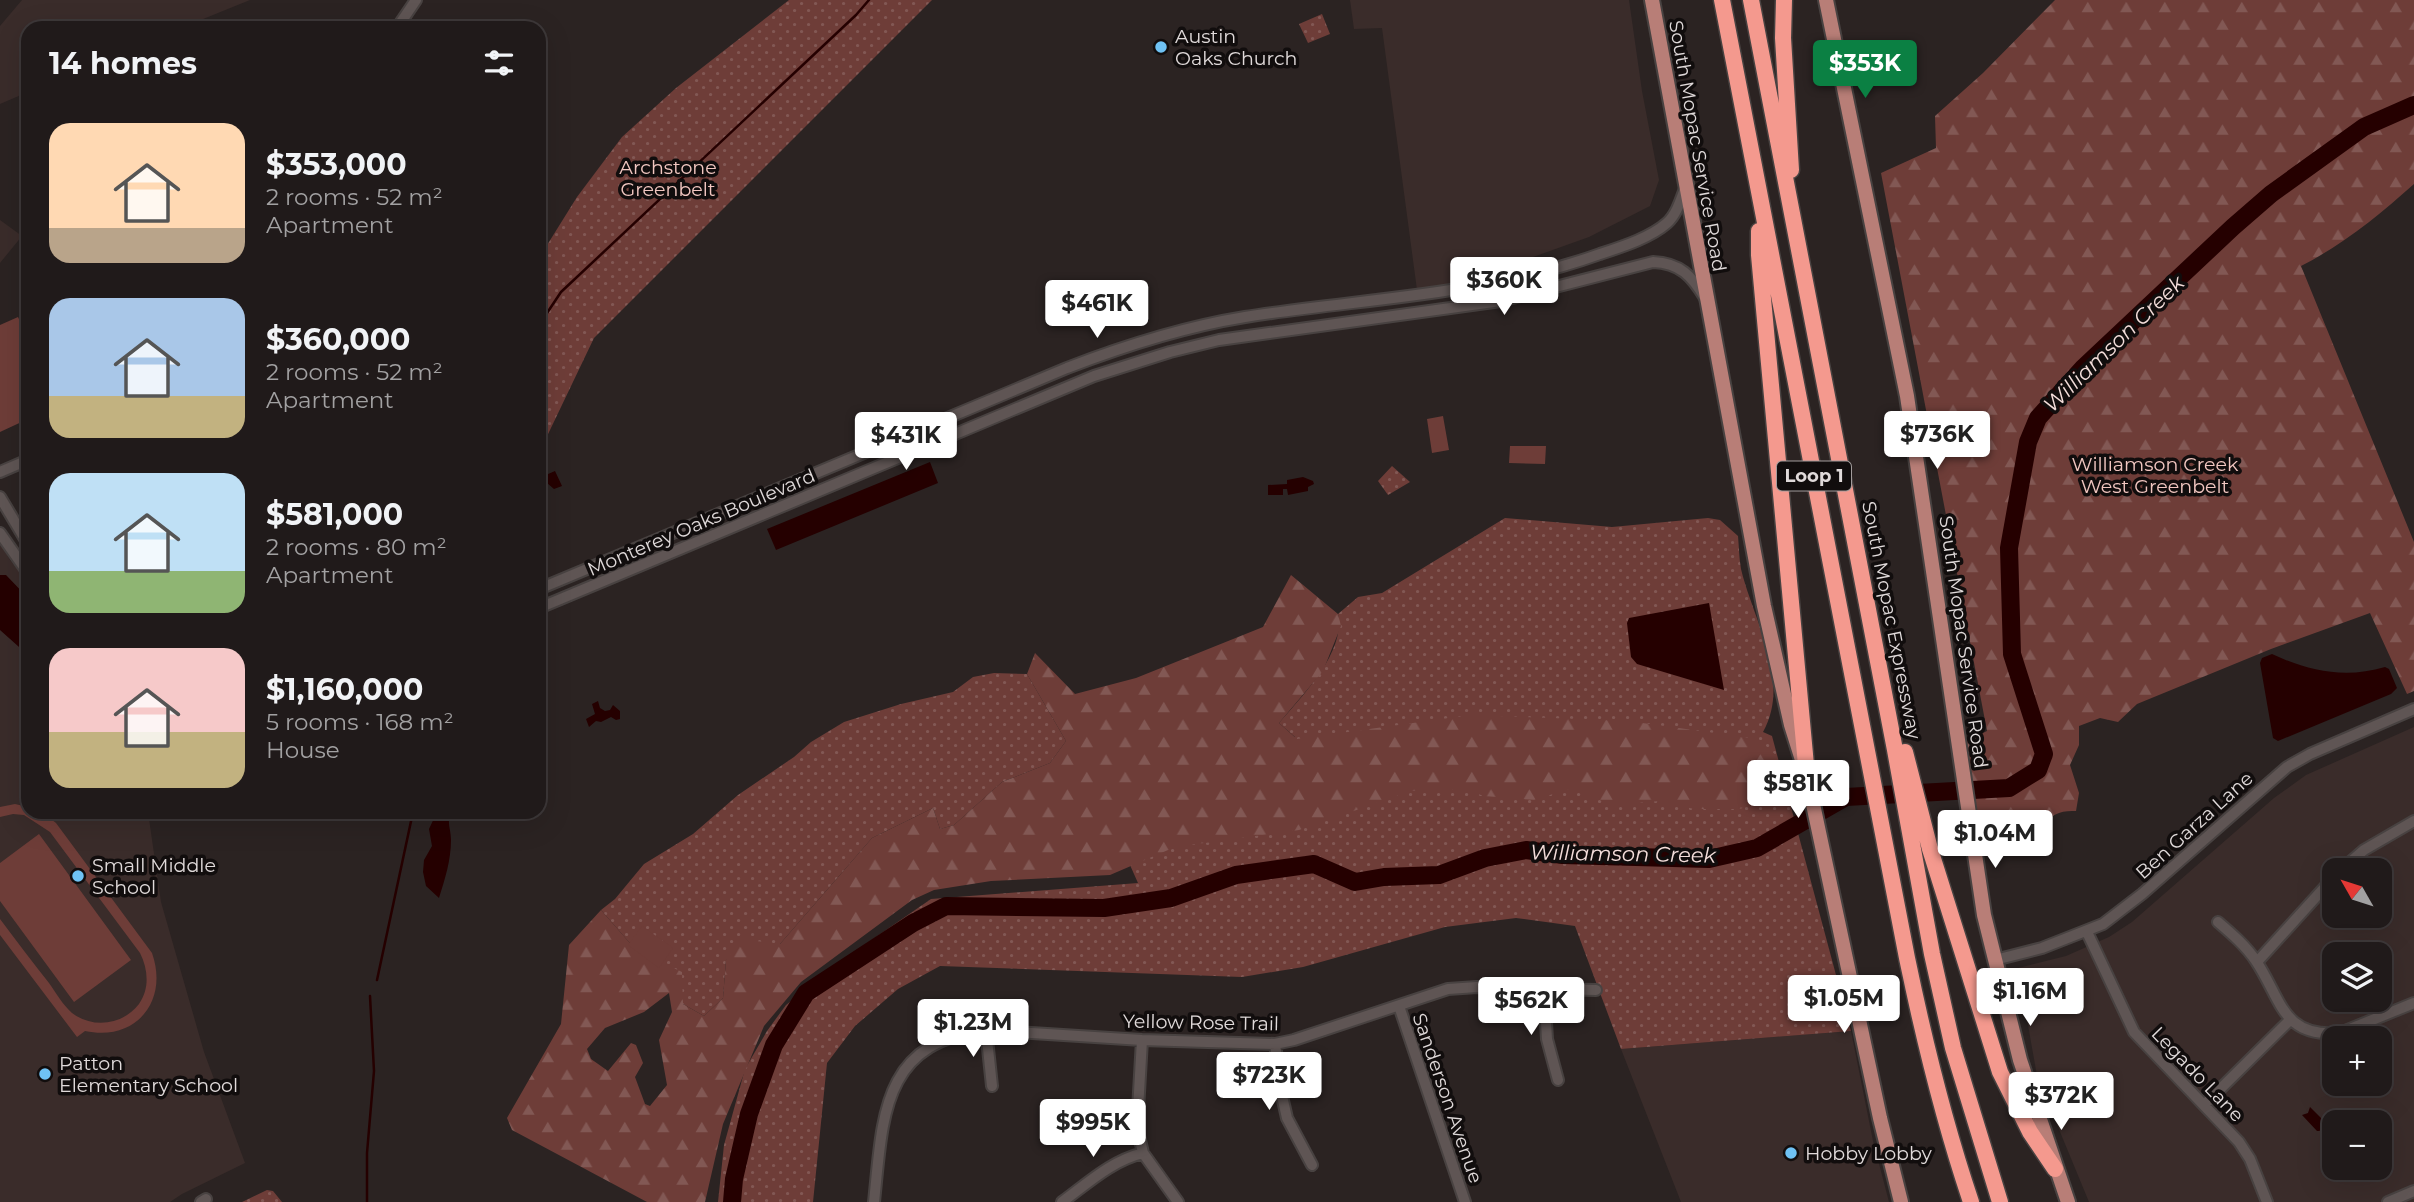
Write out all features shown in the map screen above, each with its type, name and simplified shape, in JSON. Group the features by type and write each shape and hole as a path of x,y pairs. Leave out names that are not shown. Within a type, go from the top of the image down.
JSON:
{"highway":[{"name":"Loop 1","path":"1722,0 1925,1042 1953,1149 1971,1202"},
{"name":"South Mopac Expressway","path":"1751,0 1882,682 1900,751 1912,852 1953,1048 2000,1202"},
{"path":"1784,0 1785,83 1792,150 1791,204"},
{"path":"1759,193 1759,255 1807,776"},
{"path":"1900,751 2000,1072 2030,1132 2055,1169"}],"main road":[{"name":"South Mopac Service Road","path":"1652,0 1764,606 1791,725 1807,776 1882,1127 1901,1202"},
{"name":"South Mopac Service Road","path":"1826,0 1907,396 1984,915 2020,1060 2068,1202"}],"street":[{"path":"402,21 416,0"},
{"name":"Monterey Oaks Boulevard","path":"546,586 1044,377 1137,343 1173,332 1245,317 1456,291 1537,273 1609,251 1664,225 1680,203 1686,186"},
{"name":"Monterey Oaks Boulevard","path":"546,605 1069,386 1170,352 1245,335 1501,301 1653,262 1664,262 1683,270 1697,284 1708,304"},
{"path":"0,472 21,463"},
{"path":"0,496 21,532"},
{"path":"0,534 21,563"},
{"name":"Ben Garza Lane","path":"1995,960 2042,948 2103,924 2134,901 2287,767 2309,754 2414,709"},
{"path":"2355,858 2414,821"},
{"path":"2257,962 2322,890"},
{"path":"2218,922 2257,962 2289,1021 2316,1033 2340,1033 2414,1003"},
{"name":"Legado Lane","path":"2087,932 2134,1032 2239,1142 2250,1159 2267,1202"},
{"name":"Yellow Rose Trail","path":"874,1202 888,1100 901,1076 922,1052 942,1039 961,1033 986,1030 1142,1040 1275,1044 1448,989 1477,987 1596,990"},
{"path":"1544,989 1547,1039 1558,1080"},
{"name":"Sanderson Avenue","path":"1399,1006 1465,1202"},
{"path":"2204,1105 2289,1021"},
{"path":"986,1030 992,1086"},
{"path":"1142,1040 1138,1127 1143,1153 1178,1202"},
{"path":"1275,1044 1287,1118 1312,1165"},
{"path":"1062,1202 1127,1156 1143,1153"},
{"path":"2388,1202 2414,1191"}],"shaded area":[{"path":"22,0 250,0 198,21 21,21 21,95 0,104 0,26"},
{"path":"1350,0 1629,0 1642,91 1659,180 1650,206 1589,237 1466,281 1417,290 1382,28 1354,29"},
{"path":"0,220 21,237 0,263"},
{"path":"930,462 938,483 776,550 767,529"},
{"path":"555,471 562,486 554,489 546,483 546,475"},
{"path":"1303,477 1313,481 1314,484 1308,487 1308,491 1288,495 1287,489 1283,489 1283,495 1268,495 1268,485 1287,484 1287,480"},
{"name":"Small Middle School","path":"0,543 21,573 21,819 149,819 161,902 204,1052 245,1163 170,1202 0,1202"},
{"path":"0,575 6,575 21,591 21,649 0,630"},
{"path":"1709,603 1724,690 1637,664 1631,657 1627,623 1629,618"},
{"path":"2272,654 2313,669 2341,673 2385,667 2389,669 2397,688 2391,694 2278,741 2273,738 2260,663 2262,658"},
{"path":"598,701 600,708 605,711 610,710 613,705 620,711 620,719 611,717 601,722 596,721 589,727 586,719 595,714 592,704"},
{"path":"2414,727 2414,1202 2089,1202 2037,1076 2018,968 2066,956 2109,937 2132,922 2274,798 2306,775"},
{"path":"434,819 449,819 449,862 439,898 426,886 423,872 424,860 432,846 429,829"},
{"path":"1851,1031 1873,1141 1889,1202 1681,1202 1621,1049"},
{"path":"2310,1107 2322,1119 2322,1130 2317,1131 2302,1115 2308,1113"}],"green space":[{"name":"Archstone Greenbelt","path":"789,0 932,0 594,338 546,438 546,247 577,197 622,137 676,88"},
{"name":"Williamson Creek West Greenbelt","path":"2055,0 2414,0 2414,184 2360,229 2301,266 2414,542 2414,691 2407,694 2370,613 2271,649 2137,704 2118,722 2100,718 2079,726 2079,745 2070,765 2079,793 2076,811 2061,812 2052,817 2031,838 2024,839 2006,826 1972,830 1960,744 1987,731 1881,173 1936,148 1935,116 1983,73"},
{"path":"1322,14 1330,34 1308,43 1299,24"},
{"path":"18,317 21,324 21,422 0,432 0,325"},
{"path":"1443,416 1449,450 1432,453 1427,419"},
{"path":"1510,446 1546,446 1545,464 1509,463"},
{"path":"1392,466 1410,482 1388,495 1378,481"},
{"path":"1505,518 1612,527 1708,518 1720,520 1738,536 1741,569 1772,671 1771,712 1763,732 1772,736 1851,1031 1621,1049 1575,926 1516,918 1445,927 1303,967 1242,977 940,966 898,989 855,1026 827,1063 813,1202 718,1202 724,1145 745,1069 786,1005 844,959 931,899 1138,883 1126,856 1295,737 1279,723 1310,687 1329,658 1339,628 1338,614 1358,597 1382,593"},
{"path":"1291,575 1338,614 1341,626 1323,671 1279,723 1297,739 1471,715 1628,721 1758,739 1777,756 1778,765 1774,779 1752,804 1740,809 1694,809 1660,801 1614,805 1569,789 1534,800 1484,796 1463,789 1411,791 1299,830 1175,847 1110,875 991,881 934,890 912,900 801,982 764,1026 723,1124 705,1202 647,1202 512,1130 507,1118 561,1024 569,945 601,910 636,950 682,972 683,1004 704,1016 723,998 726,960 741,939 780,944 872,838 933,808 940,829 954,825 1002,782 1050,763 1066,741 1027,674 1035,653 1075,694 1136,678 1263,627","holes":["669,993 672,1012 659,1040 667,1085 650,1106 645,1104 635,1077 643,1063 636,1045 631,1043 608,1071 591,1059 587,1049 605,1028 644,1012"]},
{"path":"994,673 1027,674 1066,741 1050,763 1002,782 954,825 940,829 933,808 872,838 780,944 726,960 723,998 704,1016 683,1004 601,910 615,899 644,864 693,834 738,795 794,757 811,742 844,722 901,704 953,692 973,677"},
{"path":"21,805 21,815 0,817 0,807"},
{"path":"30,819 51,819 56,823 152,953 156,987 152,1002 133,1024 119,1030 103,1033 85,1031 77,1037 0,935 0,919 66,1006 80,1018 98,1023 116,1020 125,1017 143,998 147,978 140,953 50,832"},
{"path":"39,834 131,960 74,1002 0,901 0,863"},
{"path":"642,926 673,948 659,968 628,945"},
{"path":"267,1190 273,1191 282,1202 242,1202"}],"waterway":[{"path":"546,314 561,292 869,0"},
{"name":"Williamson Creek","path":"732,1202 734,1179 749,1114 774,1045 806,993 913,923 946,906 1104,908 1171,898 1236,875 1314,864 1355,882 1384,877 1439,875 1485,858 1526,850 1563,855 1709,859 1757,848 1846,797 2009,788 2038,770 2044,754 2012,654 2009,548 2028,442 2038,418 2083,368 2271,194 2364,127 2414,105"},
{"path":"377,980 412,819"},
{"path":"367,1202 367,1153 374,1071 370,996"}],"place":[{"name":"Austin Oaks Church","path":"1161,47"},
{"name":"Small Middle School","path":"78,876"},
{"name":"Patton Elementary School","path":"45,1074"},
{"name":"Hobby Lobby","path":"1791,1153"}]}
